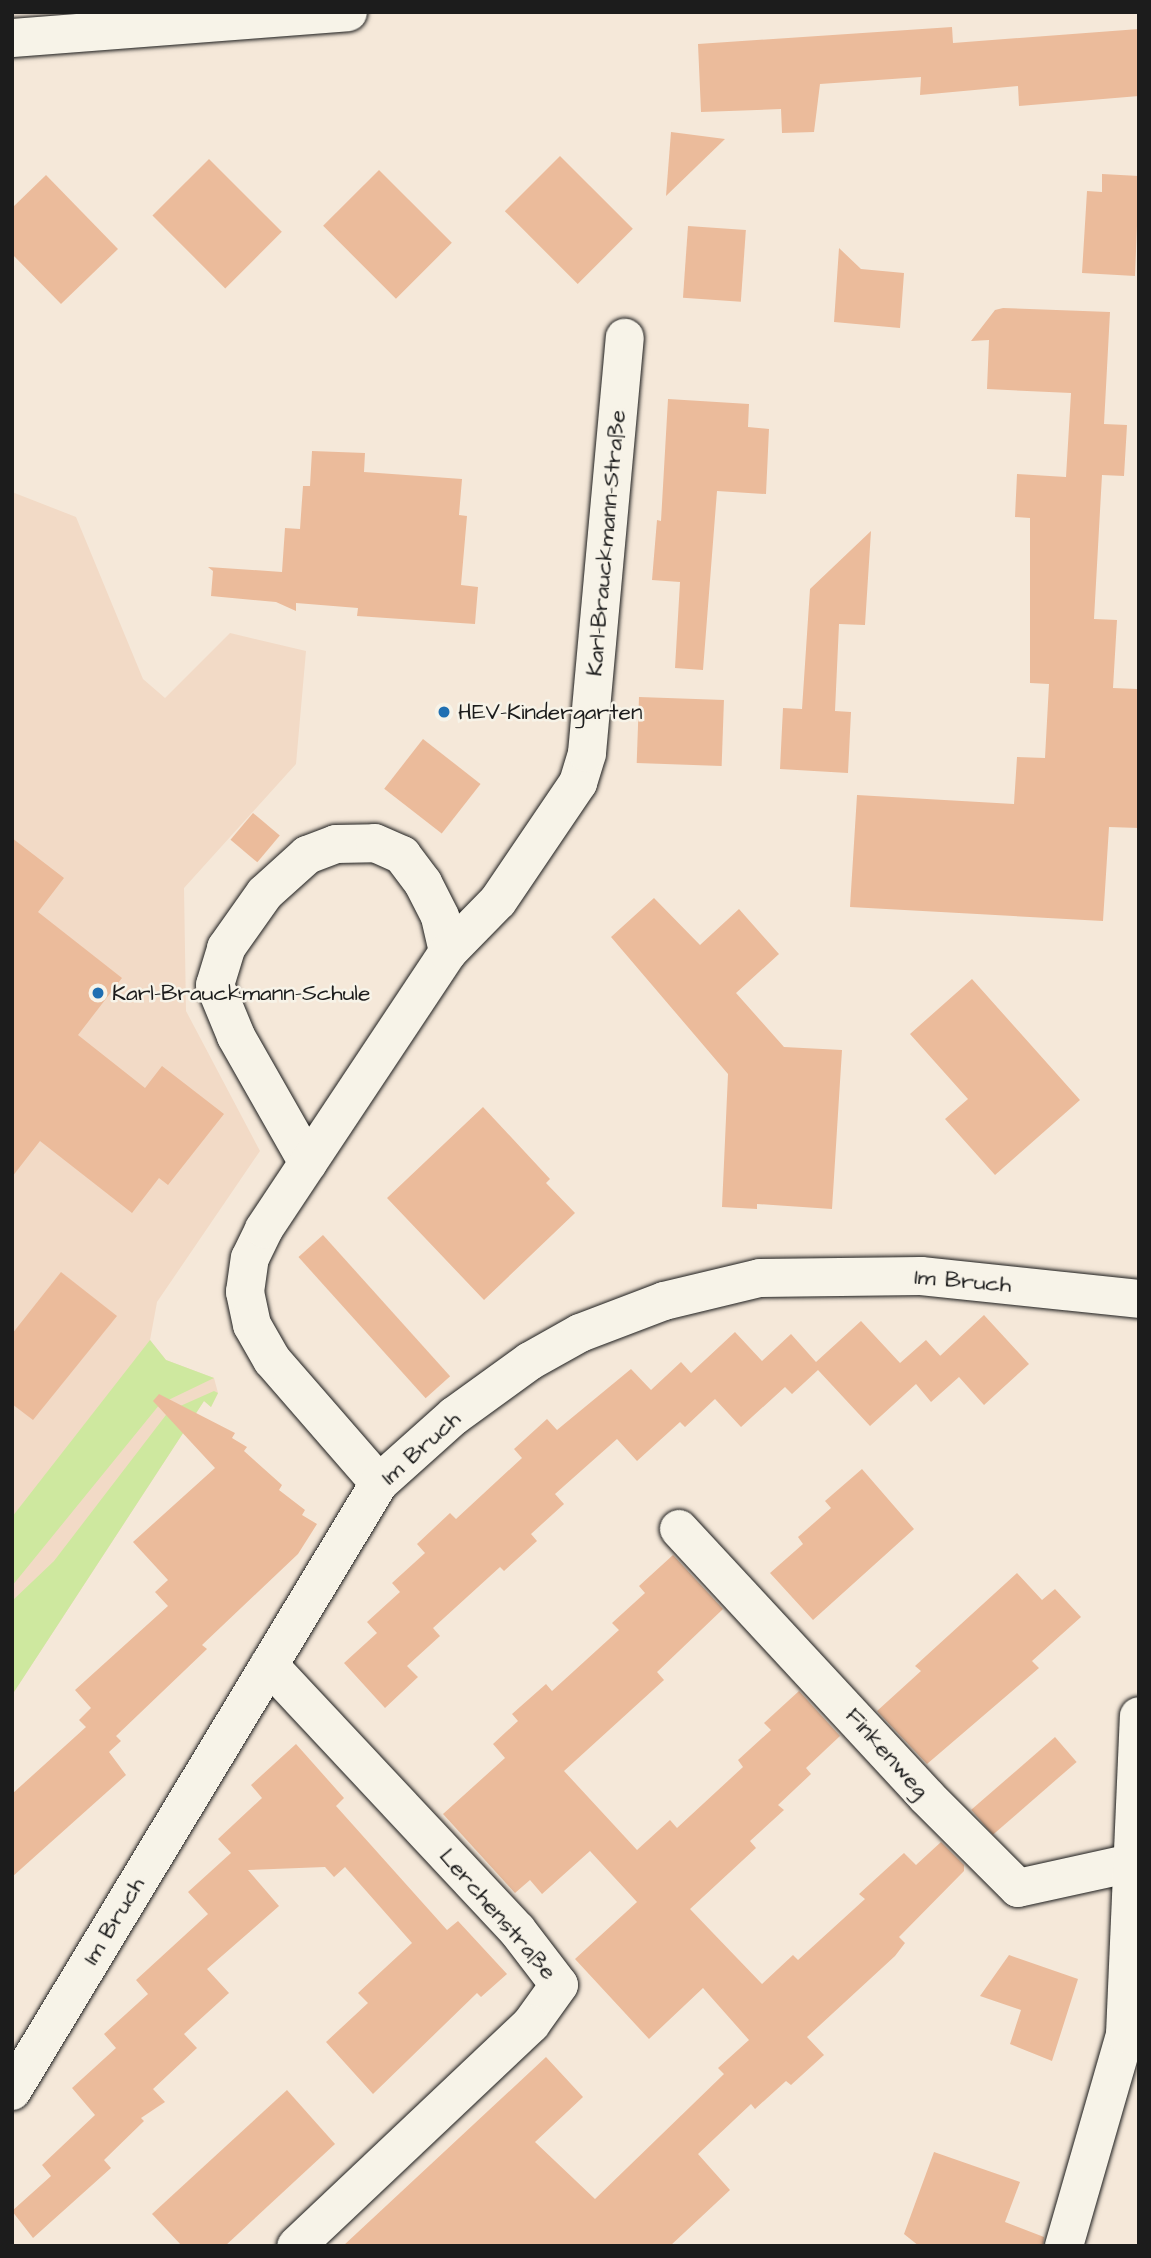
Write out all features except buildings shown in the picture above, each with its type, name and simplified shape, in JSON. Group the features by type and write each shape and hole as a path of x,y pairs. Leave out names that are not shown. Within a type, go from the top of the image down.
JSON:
{"street":[{"path":"12,38 348,12"},
{"name":"Karl-Brauckmann-Straße","path":"379,1483 272,1360 252,1325 245,1292 250,1258 308,1163 448,952 498,901 578,783 587,753 625,338"},
{"path":"308,1163 236,1036 215,985 226,947 265,893 307,855 337,844 375,843 402,855 423,883 440,917 448,952"},
{"name":"Im Bruch","path":"12,2091 379,1483 454,1416 530,1361 580,1333 664,1301 760,1278 921,1276 1139,1299"},
{"name":"Finkenweg","path":"679,1529 926,1796 1018,1888 1132,1863"},
{"name":"Lerchenstraße","path":"269,1665 517,1930 559,1985 531,2024 296,2246"},
{"path":"1064,2246 1132,2035 1132,1863 1139,1716"}],"shaded area":[{"name":"Karl-Brauckmann-Schule","path":"12,492 76,517 143,679 165,698 230,633 306,651 296,764 184,888 186,1011 260,1151 157,1302 150,1340 166,1360 214,1378 218,1393 211,1407 204,1401 12,1695"}],"green space":[{"path":"150,1340 166,1360 214,1378 160,1404 12,1586 12,1517"},
{"path":"214,1391 218,1393 211,1407 204,1401 12,1695 12,1601 54,1561 169,1411"}],"place":[{"name":"HEV-Kindergarten","path":"444,712"},
{"name":"Karl-Brauckmann-Schule","path":"98,993"}]}
